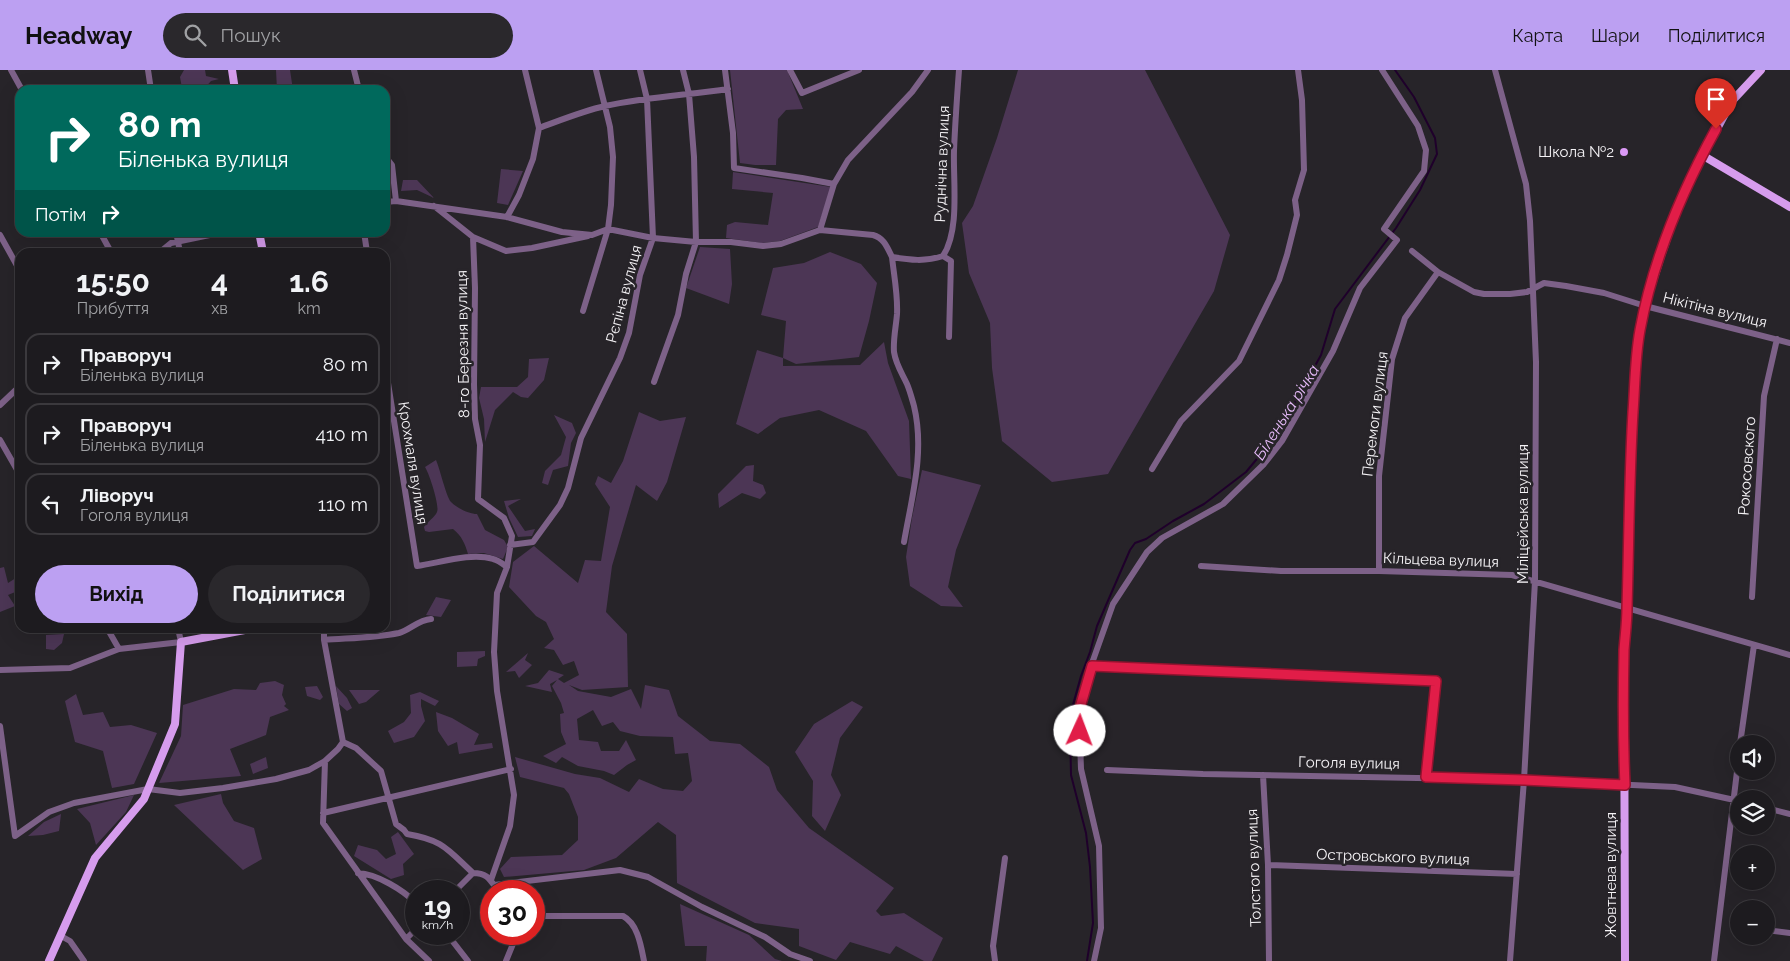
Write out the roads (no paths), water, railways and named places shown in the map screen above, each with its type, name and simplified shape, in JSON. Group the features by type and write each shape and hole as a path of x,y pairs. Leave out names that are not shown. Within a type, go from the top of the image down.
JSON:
{"main road":[{"path":"232,70 234,85"},
{"name":"Жовтнева вулиця","path":"1625,961 1624,648 1627,609 1629,474 1636,361 1646,306 1677,210 1702,155 1732,102 1761,70"},
{"path":"1702,155 1790,207"},
{"path":"49,961 95,858 144,799 175,724 182,642 223,633"}],"street":[{"path":"11,70 19,85"},
{"path":"148,70 150,85"},
{"path":"354,70 358,85"},
{"path":"507,217 519,195 533,159 539,128 525,70"},
{"path":"583,311 608,230 611,205 613,157 610,127 596,70"},
{"name":"Рєпіна вулиця","path":"510,545 533,542 560,505 568,488 581,438 620,358 629,332 640,275 653,238 647,98 640,70"},
{"path":"654,382 678,315 686,274 696,242 694,157 689,94 683,70"},
{"path":"725,70 733,133 734,168 834,184"},
{"path":"790,70 802,93 859,70"},
{"path":"820,230 834,184 848,160 912,92 928,70"},
{"name":"Руднічна вулиця","path":"943,256 949,247 954,222 955,127 959,70"},
{"path":"1152,469 1181,420 1239,361 1279,280 1297,215 1295,200 1304,170 1302,110 1298,70"},
{"path":"1094,961 1100,928 1099,846 1081,769 1079,711 1092,666 1113,604 1146,552 1162,538 1223,504 1264,464 1282,441 1333,351 1360,288 1397,240 1384,229 1424,171 1426,150 1418,126 1382,70"},
{"name":"Міліцейська вулиця","path":"1495,70 1526,184 1530,221 1536,362 1535,581 1524,780 1510,961"},
{"path":"539,128 583,111 606,106 647,98 728,89"},
{"path":"390,162 392,165 396,201"},
{"path":"390,202 507,217 562,232 592,235"},
{"path":"434,206 473,237 506,251 573,240 608,230 653,238 696,242 731,242 763,246 781,244 820,230 880,237 886,244 892,257 897,314 894,354 910,392 919,436 919,461 904,542"},
{"path":"0,235 15,262"},
{"path":"103,237 109,248"},
{"path":"177,237 179,248"},
{"path":"165,248 171,243 198,237"},
{"name":"8-го Березня вулиця","path":"473,237 475,419 480,445 478,499 504,518 512,536 510,545"},
{"name":"Нікітіна вулиця","path":"1412,251 1438,272 1474,292 1484,294 1527,292 1544,284 1566,286 1604,293 1646,306 1777,338 1790,343"},
{"path":"892,257 931,260 943,256 951,262 949,337"},
{"name":"Перемоги вулиця","path":"1379,571 1379,476 1392,359 1406,318 1438,272"},
{"name":"Рокосовского","path":"1752,598 1764,396 1777,338"},
{"path":"0,405 15,391"},
{"name":"Крохмаля вулиця","path":"390,396 417,566 459,558 477,557 493,559 507,566"},
{"path":"0,440 15,466"},
{"path":"493,880 510,826 514,796 497,691 494,652 496,592 507,566 510,545"},
{"name":"Кільцева вулиця","path":"1201,566 1281,571 1379,571 1512,575 1790,655"},
{"path":"324,640 401,633 424,619 431,619"},
{"path":"110,633 119,649"},
{"path":"0,670 70,668 119,649 182,642 179,633"},
{"path":"324,633 343,742"},
{"path":"1741,735 1754,644"},
{"path":"1092,666 1436,681 1426,777"},
{"path":"0,726 15,836 49,812 74,803 148,789 180,793 223,788 276,779 309,770 325,761 343,742"},
{"path":"343,742 356,748 381,771 396,824 407,834 432,839 442,844 473,873 481,873 490,880"},
{"path":"325,761 323,823 405,938"},
{"path":"323,813 389,796 511,769"},
{"name":"Гоголя вулиця","path":"1107,770 1203,774 1524,780 1675,787 1730,799"},
{"name":"Толстого вулиця","path":"1263,775 1268,865 1269,961"},
{"path":"1775,810 1790,814"},
{"path":"1714,961 1731,835"},
{"path":"995,961 993,946 1006,858"},
{"name":"Островського вулиця","path":"1268,865 1517,874"},
{"path":"513,880 620,870 648,877 765,937 790,954 810,961"},
{"path":"358,873 366,873 405,892"},
{"path":"466,880 473,873"},
{"path":"545,916 623,916 632,923 644,961"},
{"path":"1775,931 1790,933"},
{"path":"61,936 70,941 84,961"},
{"path":"412,945 429,961"},
{"path":"456,945 468,961"},
{"path":"506,961 512,945"}],"waterway":[{"name":"Біленька річка","path":"1087,961 1093,923 1090,867 1086,833 1071,775 1070,726 1071,712 1097,626 1130,550 1135,543 1146,539 1204,504 1246,472 1261,454 1271,436 1287,417 1321,355 1335,309 1396,228 1420,190 1437,154 1435,138 1414,97 1395,70"}],"place":[{"name":"Школа №2","path":"1624,152"}]}
